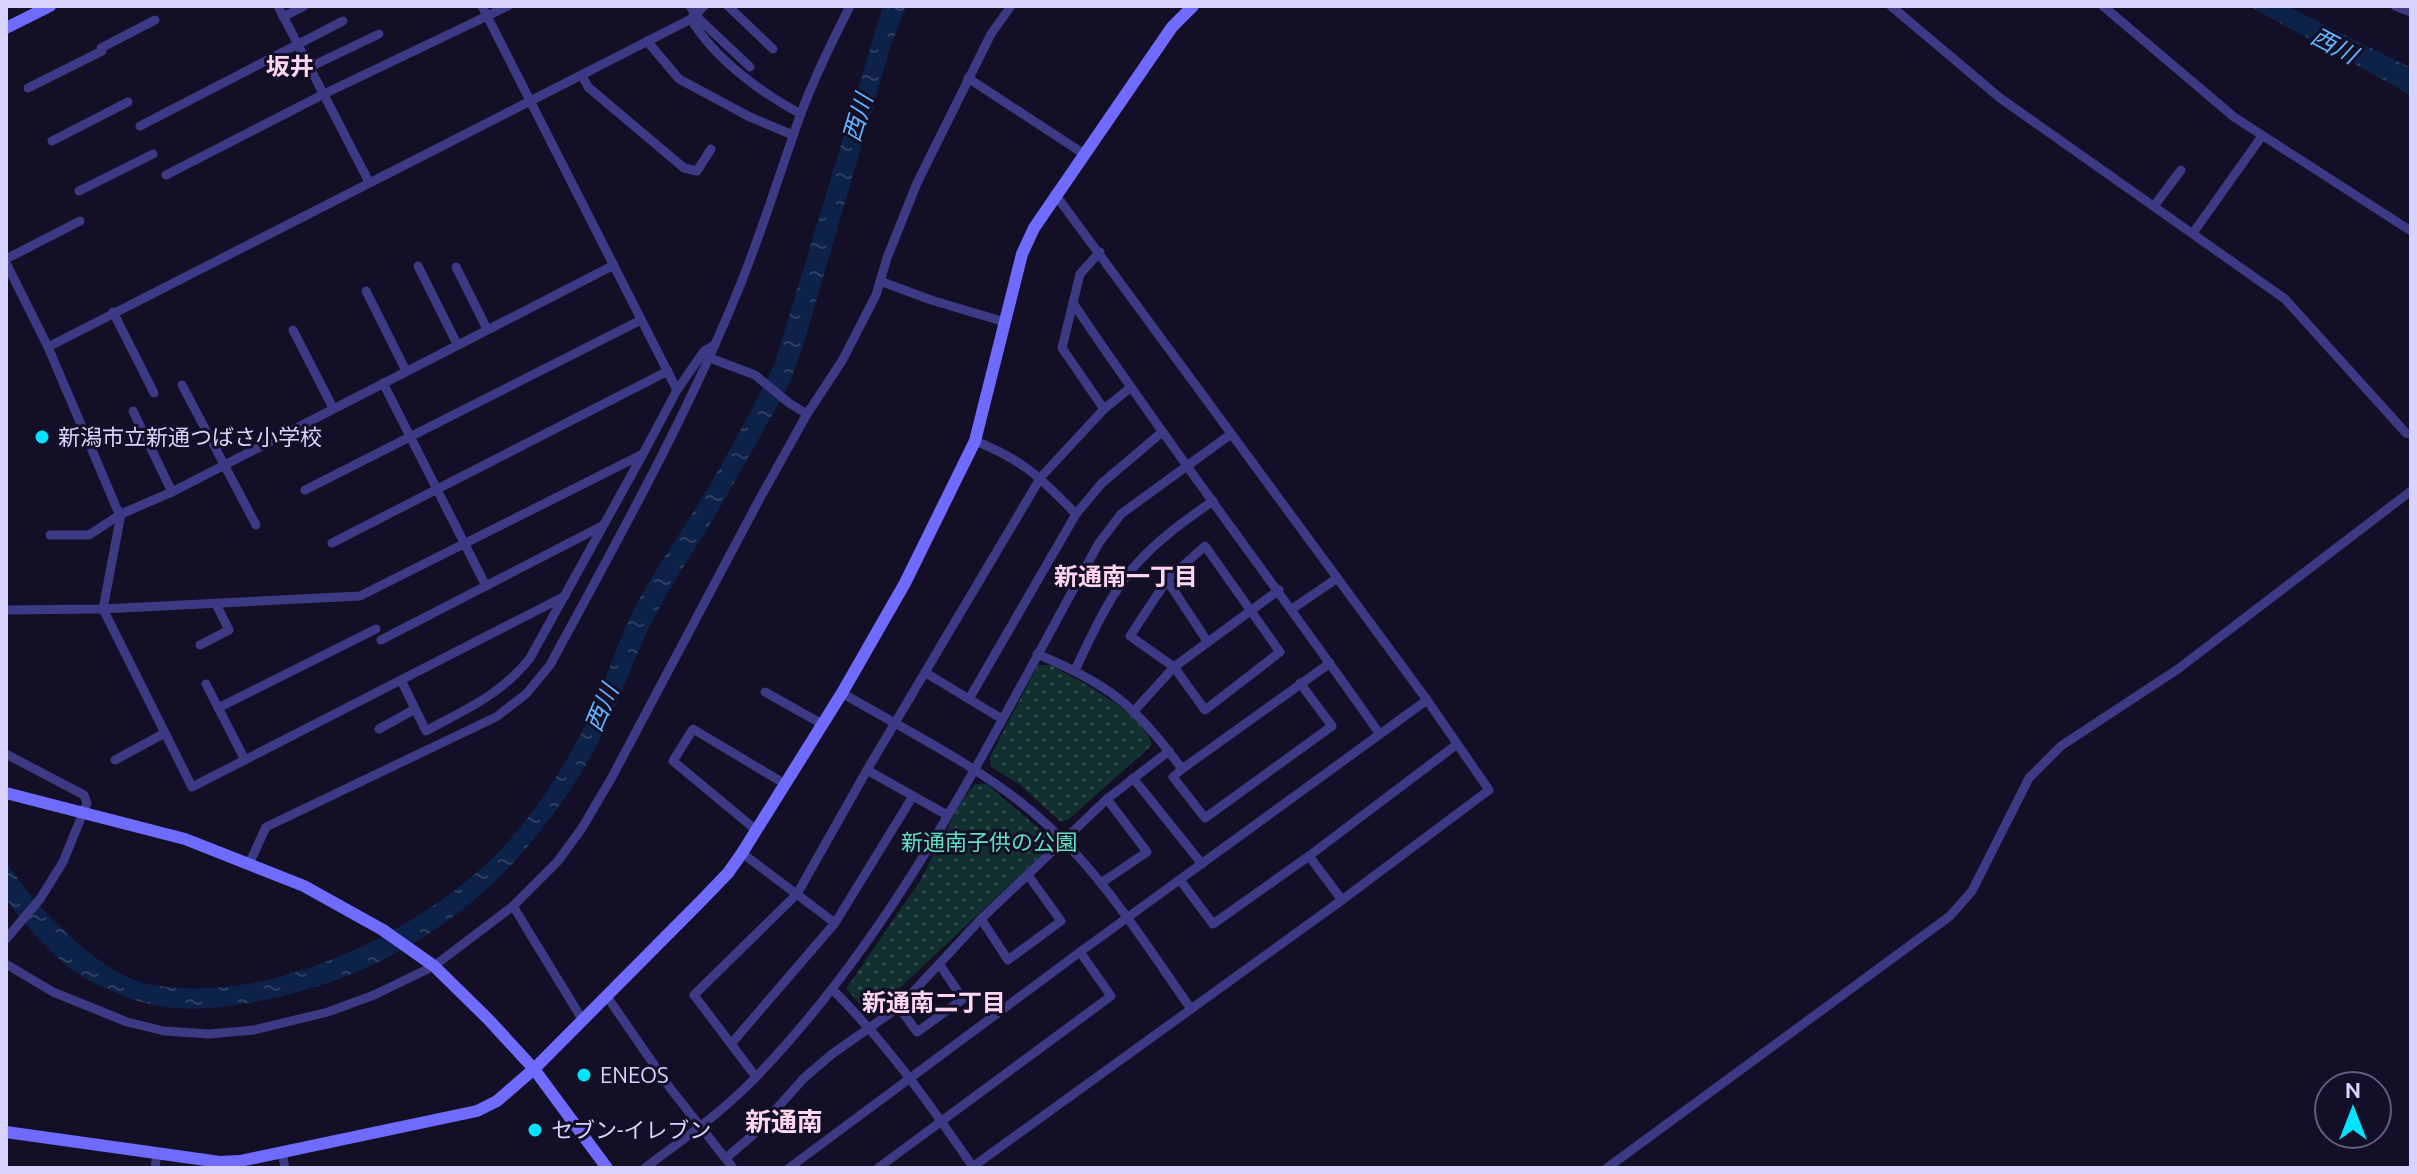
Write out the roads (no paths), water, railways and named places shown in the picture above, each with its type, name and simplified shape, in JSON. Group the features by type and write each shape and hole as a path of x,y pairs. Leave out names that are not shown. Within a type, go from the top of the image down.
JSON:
{"street":[{"path":"6,28 50,6"},
{"path":"278,6 369,182"},
{"path":"283,17 304,6"},
{"path":"482,6 677,390"},
{"path":"166,175 324,94 508,6"},
{"path":"690,6 701,34 743,75 761,90 801,114"},
{"path":"48,347 694,18 704,6"},
{"path":"728,6 773,49"},
{"path":"249,864 266,827 496,717 526,694 550,665 675,432 710,358 763,226 801,114 825,54 850,6"},
{"path":"6,964 53,992 127,1022 164,1031 209,1034 254,1030 328,1012 374,995 434,966 513,906 558,861 589,815 687,637 726,558 807,414 842,361 876,295 917,183 991,34 1011,6"},
{"path":"6,1132 220,1162 240,1161 477,1111 497,1101 534,1069 728,873 842,693 905,583 975,441 1022,254 1034,228 1172,27 1193,6"},
{"path":"1891,6 2000,98 2285,299 2406,433 2411,434"},
{"path":"2103,6 2234,117 2411,231"},
{"path":"2395,6 2411,12"},
{"path":"694,18 750,67"},
{"path":"28,88 155,20"},
{"path":"140,126 343,21"},
{"path":"310,67 379,34"},
{"path":"647,41 679,79 750,117 793,135"},
{"path":"582,75 588,87 684,168 697,171 711,149"},
{"path":"968,78 1084,154"},
{"path":"52,141 128,102"},
{"path":"2193,233 2262,136"},
{"path":"79,191 153,154"},
{"path":"2154,206 2181,170"},
{"path":"833,990 871,1027 912,1077 972,1167 1489,790 1427,700 1055,194"},
{"path":"80,221 6,261 48,347 121,514 103,609 192,787 565,596"},
{"path":"1100,252 1080,274 1062,348 1104,409"},
{"path":"50,535 89,535 121,514 172,492 614,265"},
{"path":"418,266 457,344"},
{"path":"456,267 487,329"},
{"path":"880,281 1005,322"},
{"path":"366,291 406,371"},
{"path":"1073,303 1161,433 1279,590 1379,733"},
{"path":"113,312 154,393"},
{"path":"305,490 641,320"},
{"path":"293,330 333,408"},
{"path":"401,680 426,731 490,696 512,680 530,658 677,390 704,351 715,345"},
{"path":"710,358 755,375 807,414"},
{"path":"332,543 668,371"},
{"path":"383,383 486,586"},
{"path":"182,385 256,525"},
{"path":"756,1077 694,995 797,894 1041,477 1104,409 1130,388"},
{"path":"133,411 172,492"},
{"path":"969,699 1076,514 1102,483 1161,433"},
{"path":"645,1168 756,1077 833,990 912,877 1099,543 1121,514 1231,434"},
{"path":"975,441 1006,452 1041,477 1076,514"},
{"path":"6,610 103,609 360,596 643,454"},
{"path":"1607,1168 1950,916 1972,891 2029,778 2061,746 2178,669 2411,491"},
{"path":"1075,670 1105,609 1133,569 1170,531 1213,501"},
{"path":"381,640 602,526"},
{"path":"1205,546 1280,652 1205,710 1174,667 1130,636 1167,580 1205,546"},
{"path":"1292,609 1336,579"},
{"path":"1167,580 1207,641"},
{"path":"1135,710 1174,667 1279,590"},
{"path":"200,645 229,630 216,604"},
{"path":"218,708 376,629"},
{"path":"1037,654 1107,687 1135,710 1182,769"},
{"path":"1300,683 1332,726 1205,818 1173,777 1300,683 1330,663"},
{"path":"926,673 1002,719"},
{"path":"206,684 245,760"},
{"path":"765,692 822,724"},
{"path":"842,693 1013,796 1063,842 1101,883 1191,1009"},
{"path":"789,1168 1427,700"},
{"path":"379,729 415,709"},
{"path":"756,830 673,761 686,740 693,729 785,784"},
{"path":"115,760 165,733"},
{"path":"1180,880 1213,924 1456,745"},
{"path":"726,1158 754,1134 804,1078 832,1054 899,1007 981,919 1107,799 1169,751"},
{"path":"6,754 84,795 87,803 63,862 40,899 6,939"},
{"path":"867,770 947,815"},
{"path":"1133,778 1202,864"},
{"path":"6,793 185,839 304,886 383,930 434,966 488,1019 534,1069 607,1168"},
{"path":"731,1044 835,923 913,796"},
{"path":"1101,883 1147,852 1107,799"},
{"path":"742,853 835,923"},
{"path":"1309,856 1342,900"},
{"path":"981,919 1008,960 1061,921 1028,875"},
{"path":"513,906 582,1019"},
{"path":"878,1168 1111,996 1080,952"},
{"path":"899,1007 917,1032 963,999 940,965"},
{"path":"606,995 670,1088 733,1168"},
{"path":"282,1152 285,1168"},
{"path":"155,1168 157,1153"}],"water":[{"name":"西川","path":"883,6 906,6 891,45 790,382 659,609 598,743 539,833 504,872 466,906 425,936 380,962 331,982 238,1005 178,1008 139,1001 85,978 68,967 37,937 10,904 5,889 6,861 31,896 66,933 106,965 144,983 191,989 240,985 291,974 341,956 435,905 475,874 508,842 540,801 577,741 631,615 724,459 775,363"},
{"name":"西川","path":"2249,6 2287,6 2411,68 2411,95"}],"place":[{"name":"新潟市立新通つばさ小学校","path":"42,437"},
{"name":"ENEOS","path":"584,1075"},
{"name":"セブン-イレブン","path":"535,1130"}],"district":[{"name":"坂井","path":"290,67"},
{"name":"新通南一丁目","path":"1126,577"},
{"name":"新通南二丁目","path":"934,1003"},
{"name":"新通南","path":"784,1122"}],"park label":[{"name":"新通南子供の公園","path":"989,842"}]}
